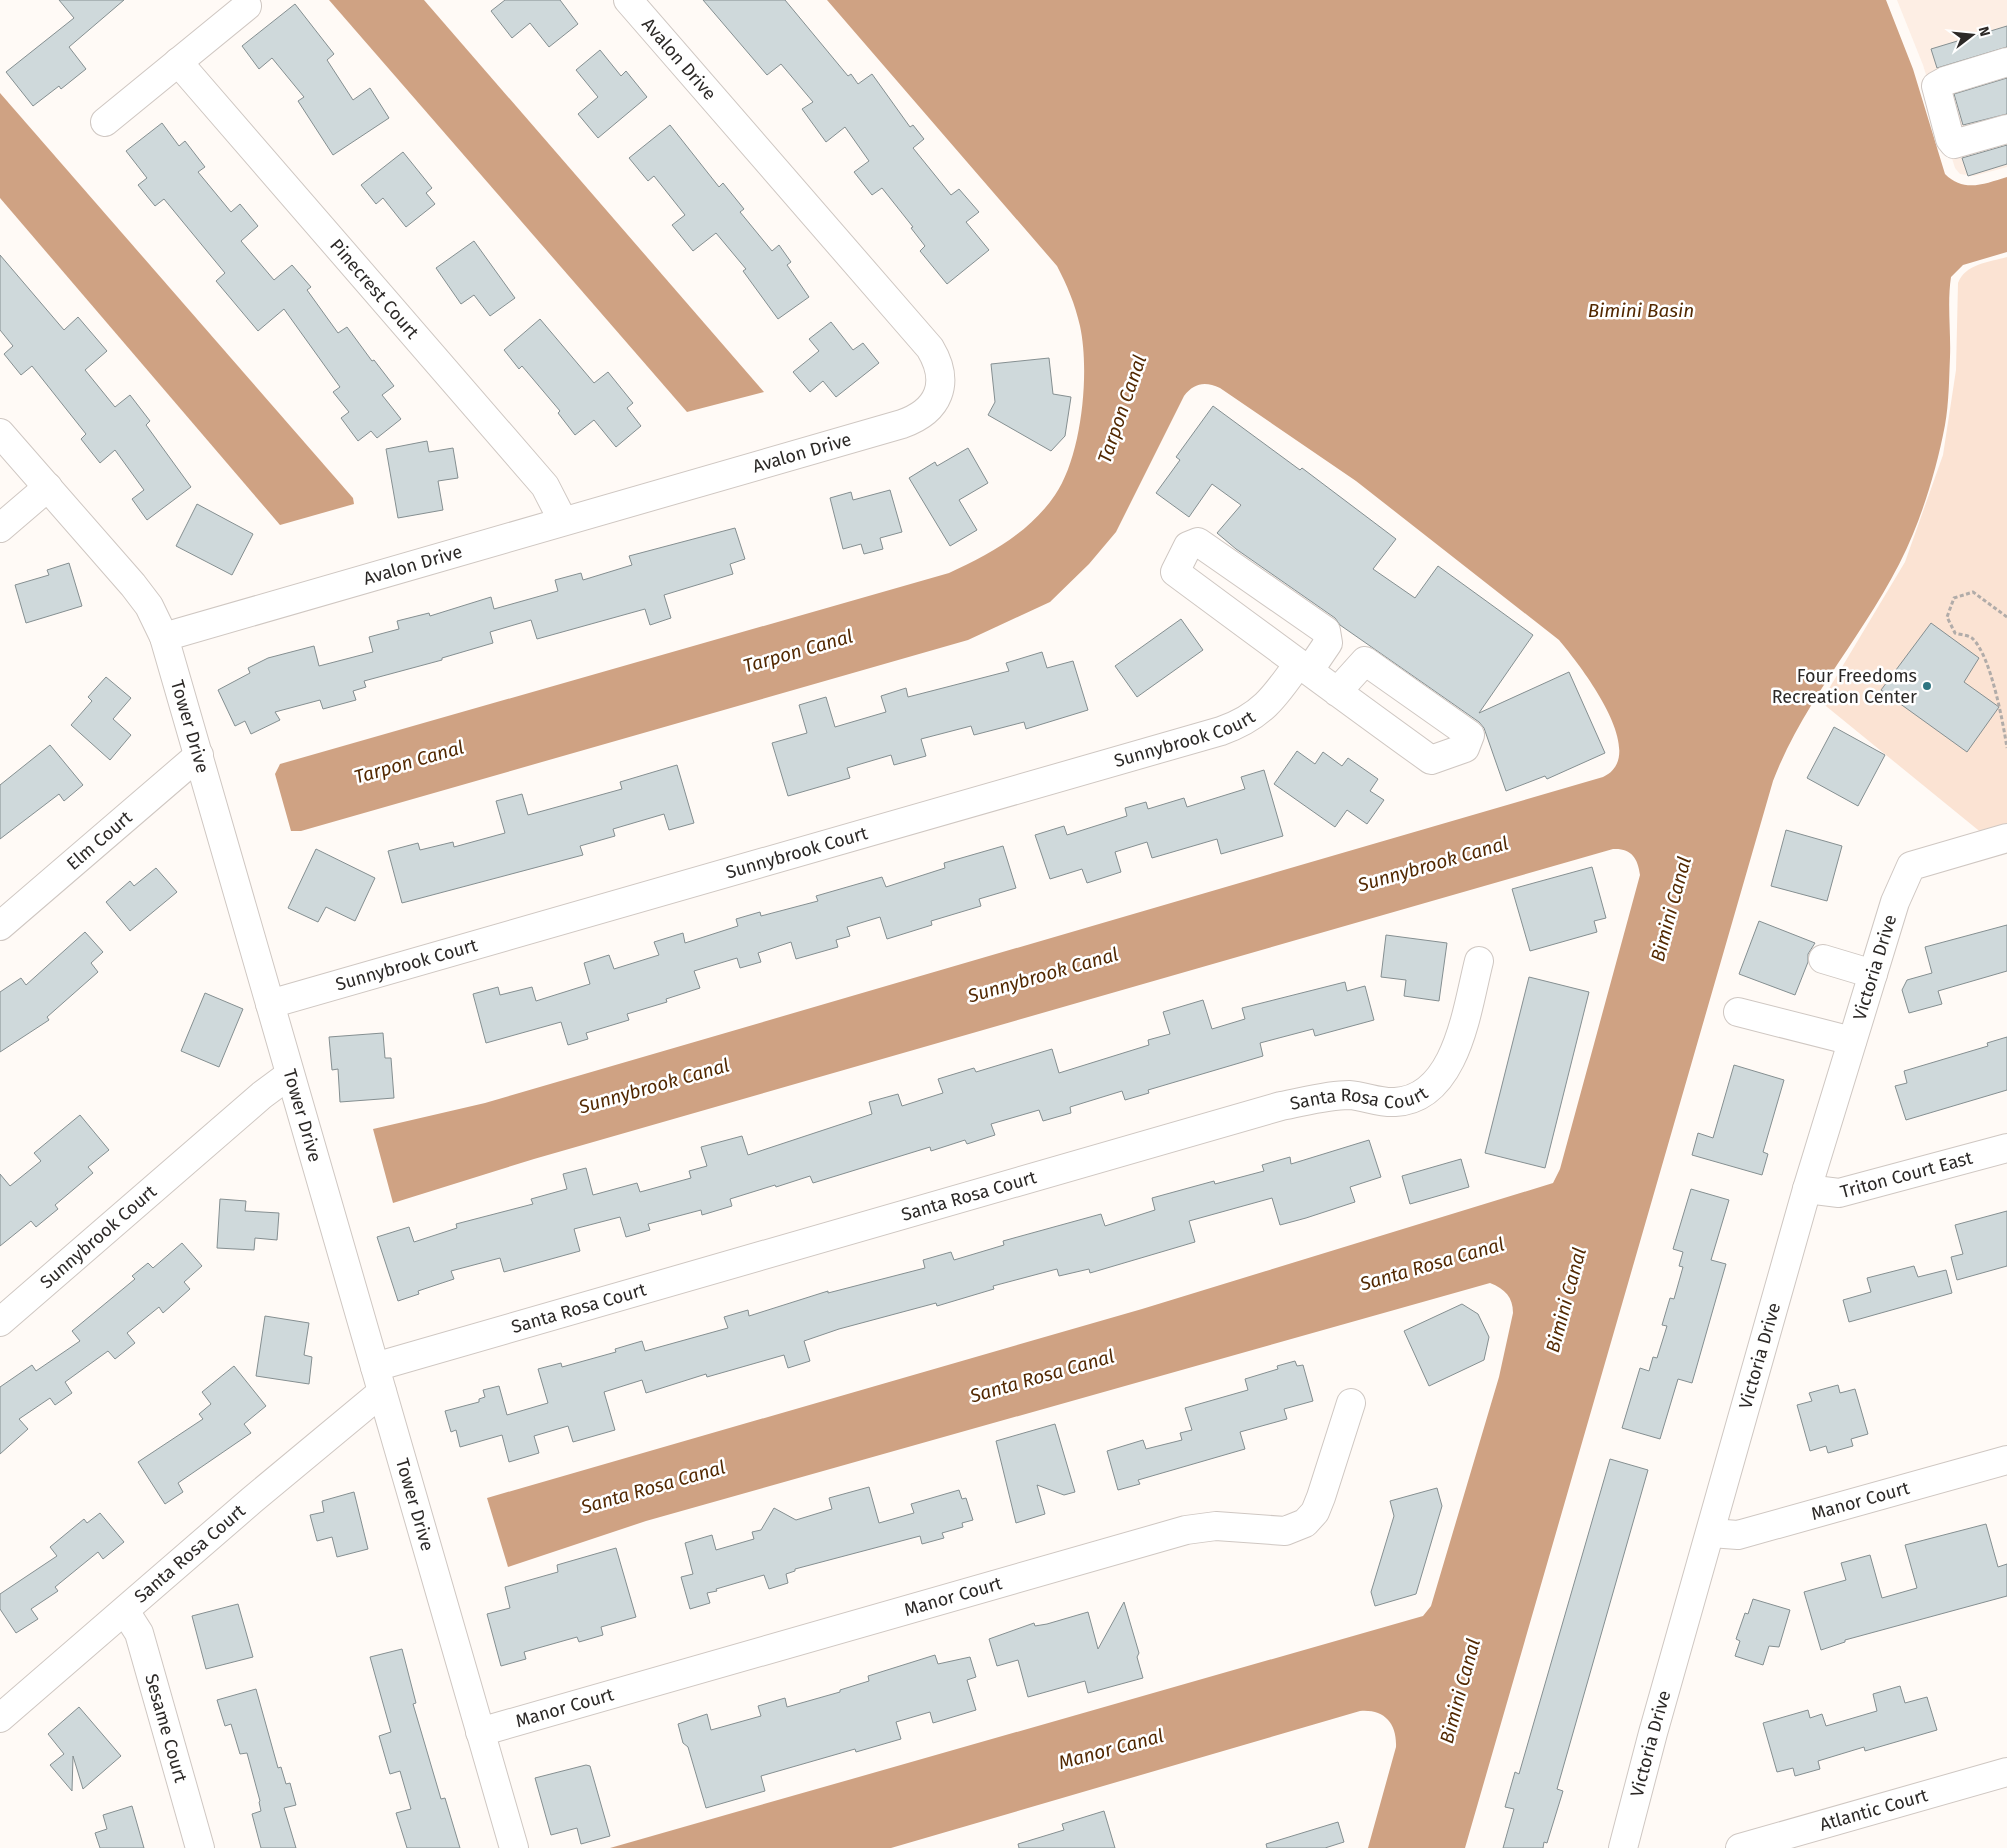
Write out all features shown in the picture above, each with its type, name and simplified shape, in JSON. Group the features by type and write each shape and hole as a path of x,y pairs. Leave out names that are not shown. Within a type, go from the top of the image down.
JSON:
{"street":[{"name":"Avalon Drive","path":"164,637 563,520 916,420 932,406 938,396 940,371 930,348 628,0"},
{"path":"105,122 247,6"},
{"name":"Pinecrest Court","path":"178,62 545,486 563,520"},
{"path":"2007,62 1945,81 1936,86 1950,139 1954,144 2007,129"},
{"name":"Tower Drive","path":"0,433 133,585 148,606 164,637 289,1075 514,1848"},
{"path":"0,528 48,487"},
{"name":"Sunnybrook Court","path":"270,1004 1221,731 1242,723 1272,700 1304,668 1328,643 1326,631 1198,542 1188,546 1175,572 1304,668"},
{"path":"1304,668 1337,692 1431,760 1465,748 1470,735 1365,661 1337,692"},
{"name":"Elm Court","path":"0,926 199,755"},
{"name":"Victoria Drive","path":"1623,1848 1653,1733 1807,1190 1896,902 1911,866 2007,838"},
{"path":"1823,959 1873,974"},
{"name":"Santa Rosa Court","path":"0,1718 252,1500 379,1380 1281,1106 1338,1096 1362,1096 1393,1102 1416,1097 1440,1079 1449,1064 1455,1049 1479,961"},
{"path":"1738,1012 1852,1041"},
{"name":"Sunnybrook Court","path":"0,1322 262,1095 289,1075"},
{"name":"Triton Court East","path":"1807,1190 1839,1194 2007,1148"},
{"name":"Manor Court","path":"480,1732 1186,1530 1216,1526 1276,1532 1293,1529 1311,1518 1321,1498 1351,1403"},
{"name":"Manor Court","path":"1711,1533 1738,1535 2007,1460"},
{"name":"Sesame Court","path":"125,1611 139,1633 200,1848"},
{"name":"Atlantic Court","path":"1740,1848 2007,1772"}],"path":[{"path":"2007,617 1973,592 1954,598 1947,617 1955,633 1972,638 1983,652 1998,702 2007,748"}],"shaded area":[{"path":"1897,0 2007,0 2007,167 1974,176 1960,174 1955,168 1923,65"},
{"path":"2007,257 2007,827 1983,834 1821,702 1905,562 1943,455 1956,370 1958,283 1961,277 1972,268 1985,262"}],"water":[{"path":"329,0 424,0 764,392 687,412"},
{"name":"Bimini Basin","path":"827,0 1886,0 1913,69 1945,174 1952,180 1967,185 1982,184 2007,177 2007,252 1963,265 1951,277 1949,297 1949,391 1946,417 1935,467 1913,534 1881,597 1804,717 1787,748 1773,781 1465,1848 1368,1848 1396,1747 1396,1738 1391,1725 1382,1715 1376,1712 1360,1711 891,1848 610,1848 1423,1616 1431,1606 1499,1377 1513,1313 1512,1302 1507,1294 1490,1283 646,1521 508,1567 487,1498 1142,1309 1553,1183 1560,1169 1640,875 1635,859 1629,852 1613,849 534,1159 393,1203 373,1129 485,1103 1603,777 1616,766 1619,750 1616,731 1607,710 1595,689 1559,640 1356,481 1220,388 1209,384 1200,384 1192,388 1184,396 1116,532 1089,564 1050,602 968,640 301,831 291,831 275,774 280,764 949,573 1008,541 1034,520 1055,495 1072,459 1084,389 1083,345 1080,326 1064,280 1057,266"},
{"path":"0,93 353,498 354,504 280,525 0,198"}],"building":[{"path":"59,0 124,0 69,47 86,69 61,89 59,86 33,106 6,72 74,18"},
{"path":"505,0 560,0 578,24 549,47 530,23 512,38 491,11"},
{"path":"703,0 785,0 848,76 851,74 858,84 872,74 910,127 913,125 924,139 913,148 951,195 959,189 979,212 966,222 989,250 947,284 920,251 925,246 911,228 913,227 882,188 872,195 854,172 869,161 845,127 826,142 802,109 813,102 781,64 767,75"},
{"path":"295,4 334,54 327,60 353,100 370,88 389,118 333,155 298,101 304,97 272,58 259,69 242,46"},
{"path":"2007,26 2007,47 1937,68 1931,49"},
{"path":"600,50 621,76 626,71 647,97 598,138 578,114 598,97 576,70"},
{"path":"2007,78 2007,114 1963,125 1954,94"},
{"path":"162,123 179,146 185,141 205,167 198,172 231,212 240,204 258,226 241,241 274,280 292,265 311,287 307,290 338,333 347,327 372,361 374,360 394,386 382,395 401,419 377,438 371,431 358,441 341,418 349,412 333,392 340,387 284,309 258,331 216,281 225,273 164,199 155,206 138,185 147,178 126,151"},
{"path":"670,125 719,187 723,183 744,209 740,212 772,251 779,245 791,262 787,265 809,297 778,319 743,271 746,269 716,233 693,251 672,225 685,215 654,176 648,181 629,158"},
{"path":"2007,145 2007,164 1968,176 1962,158"},
{"path":"403,152 432,188 426,193 435,204 406,227 383,198 376,204 361,185"},
{"path":"474,241 515,298 490,316 474,295 461,304 436,268"},
{"path":"0,255 64,330 78,317 107,351 85,370 115,407 130,395 150,421 146,425 191,487 147,520 132,499 144,490 115,450 100,463 81,439 86,434 32,366 21,375 4,354 13,346 0,330"},
{"path":"540,319 594,383 608,372 633,403 627,408 641,426 616,447 594,420 575,435 558,413 560,411 522,366 519,369 504,350"},
{"path":"831,322 853,350 863,343 879,363 836,397 823,381 810,392 793,372 819,351 809,339"},
{"path":"1049,358 1053,394 1071,397 1065,436 1051,451 988,415 995,402 991,364"},
{"path":"1213,406 1300,470 1302,468 1396,539 1373,569 1415,598 1438,566 1533,635 1479,713 1569,672 1605,753 1547,779 1545,776 1506,791 1484,728 1479,722 1340,625 1335,618 1236,549 1217,533 1241,505 1212,484 1189,517 1156,493 1180,460 1176,457"},
{"path":"427,441 429,452 453,448 458,478 438,481 443,510 398,518 386,449"},
{"path":"968,448 988,483 959,500 977,530 950,546 909,478 935,462 937,466"},
{"path":"890,490 902,532 880,538 883,549 864,554 861,544 843,549 830,498 851,492 853,500"},
{"path":"197,504 253,534 232,575 176,546"},
{"path":"735,528 745,559 730,564 733,574 664,595 671,618 650,625 645,609 537,639 531,620 490,632 493,643 442,658 442,660 364,681 366,687 353,691 356,700 323,709 320,700 275,712 280,720 251,734 245,721 235,726 218,690 250,673 248,668 268,658 314,646 319,666 373,652 369,637 399,629 397,621 429,613 430,616 491,597 494,609 558,591 555,580 581,573 583,580 632,565 629,556"},
{"path":"69,563 82,606 26,623 15,585 49,575 47,570"},
{"path":"1181,619 1203,650 1137,697 1115,666"},
{"name":"Four Freedoms Recreation Center","path":"1931,623 1979,658 1964,682 1999,707 1967,752 1881,690"},
{"path":"1042,652 1047,668 1073,661 1088,710 1026,729 1024,722 974,735 971,726 921,739 926,756 894,765 891,755 847,768 850,778 788,796 772,743 807,733 799,705 826,697 835,727 886,712 881,696 906,688 908,697 1009,671 1006,663"},
{"path":"106,677 131,698 113,719 131,735 110,760 71,725 92,701 88,697"},
{"path":"1834,727 1885,755 1858,806 1807,778"},
{"path":"50,745 83,785 64,801 59,794 0,839 0,785"},
{"path":"1297,751 1315,764 1323,752 1342,766 1348,758 1378,779 1370,791 1384,800 1367,824 1347,810 1335,827 1274,784"},
{"path":"677,765 694,823 669,830 664,814 613,829 615,836 580,846 583,855 402,903 388,851 418,843 420,850 453,842 454,847 505,833 496,801 522,794 528,815 622,789 620,782"},
{"path":"1264,770 1283,836 1221,854 1217,839 1152,858 1147,842 1115,852 1121,872 1087,883 1082,869 1050,879 1035,835 1064,826 1067,835 1127,816 1125,808 1146,802 1148,809 1184,798 1187,807 1245,789 1241,777"},
{"path":"1786,830 1842,846 1827,901 1771,886"},
{"path":"1003,846 1016,888 979,899 981,906 931,921 932,925 887,939 880,917 847,927 850,936 836,940 838,947 796,959 791,942 758,953 761,962 740,968 737,958 694,971 700,988 666,999 667,1002 627,1014 629,1020 586,1033 588,1039 568,1045 561,1022 486,1043 473,994 498,987 500,995 532,987 536,1001 590,984 584,963 609,955 614,969 659,955 654,942 683,933 685,943 738,926 736,919 760,912 761,916 818,901 816,896 882,877 886,887 945,868 944,863"},
{"path":"316,849 375,878 355,921 326,907 318,922 288,908"},
{"path":"1592,867 1606,918 1594,921 1597,932 1530,951 1512,889"},
{"path":"156,868 177,892 130,931 106,902 130,881 134,886"},
{"path":"1759,921 1815,943 1808,954 1808,962 1795,995 1739,974"},
{"path":"2007,925 2007,971 1938,991 1942,1004 1909,1013 1902,990 1907,980 1932,973 1925,947"},
{"path":"85,932 103,952 91,963 98,972 47,1017 49,1020 0,1052 0,992 21,978 26,985"},
{"path":"1386,935 1447,943 1439,1001 1404,996 1406,980 1381,977"},
{"path":"1529,977 1589,992 1545,1168 1485,1153"},
{"path":"1345,982 1347,991 1365,986 1374,1020 1315,1036 1313,1029 1260,1043 1263,1056 1148,1090 1149,1093 1125,1100 1122,1091 1070,1107 1071,1113 1043,1121 1039,1110 991,1124 995,1135 967,1144 965,1140 931,1151 930,1147 813,1183 810,1176 776,1187 775,1185 730,1199 732,1206 702,1215 701,1210 648,1224 650,1230 626,1237 620,1217 574,1229 580,1251 504,1272 500,1258 451,1271 454,1279 418,1291 419,1294 398,1301 377,1237 409,1227 414,1242 457,1228 456,1224 533,1204 531,1199 567,1189 563,1174 586,1168 593,1195 637,1183 640,1192 691,1178 689,1171 707,1166 701,1147 742,1136 748,1155 872,1114 869,1102 898,1094 902,1106 943,1093 938,1079 974,1068 976,1072 1052,1049 1059,1073 1149,1045 1148,1040 1170,1034 1163,1012 1203,1000 1212,1029 1245,1019 1242,1008"},
{"path":"205,993 243,1009 219,1067 181,1051"},
{"path":"383,1033 385,1058 391,1058 394,1098 340,1102 338,1069 332,1070 329,1037"},
{"path":"2007,1037 2007,1090 1906,1120 1895,1086 1907,1083 1904,1071 1988,1046 1987,1043"},
{"path":"1734,1065 1784,1080 1763,1152 1768,1154 1762,1175 1692,1155 1698,1133 1713,1138"},
{"path":"80,1115 109,1150 88,1167 93,1173 55,1205 58,1209 36,1227 31,1221 0,1246 0,1174 10,1186 41,1161 34,1153"},
{"path":"1369,1140 1381,1177 1350,1187 1355,1202 1306,1218 1280,1225 1272,1198 1189,1221 1195,1242 1090,1273 1089,1269 1059,1276 1057,1269 993,1286 994,1289 937,1306 936,1303 839,1329 804,1341 810,1361 788,1368 784,1355 707,1377 706,1374 646,1393 642,1380 604,1392 615,1430 573,1442 568,1426 534,1436 539,1453 509,1462 502,1435 460,1447 456,1430 451,1432 445,1411 479,1402 479,1399 485,1397 483,1390 499,1386 507,1415 548,1403 538,1369 561,1363 562,1367 616,1352 615,1349 642,1341 645,1351 728,1328 724,1317 748,1310 749,1316 828,1291 828,1293 925,1268 923,1260 951,1252 954,1260 1004,1245 1003,1241 1101,1214 1105,1226 1155,1210 1152,1198 1214,1181 1215,1184 1264,1171 1262,1165 1290,1157 1291,1164"},
{"path":"1461,1159 1469,1187 1410,1204 1402,1176"},
{"path":"1691,1189 1729,1200 1711,1260 1726,1264 1692,1383 1678,1379 1660,1439 1622,1428 1640,1368 1649,1371 1653,1357 1657,1358 1667,1326 1662,1325 1670,1298 1674,1299 1683,1267 1679,1266 1683,1252 1673,1249"},
{"path":"220,1199 246,1201 245,1211 279,1213 277,1240 255,1238 254,1250 217,1248"},
{"path":"2007,1211 2007,1266 1957,1280 1951,1257 1963,1254 1955,1225"},
{"path":"182,1243 202,1266 184,1282 190,1289 163,1313 159,1307 127,1333 135,1343 115,1359 108,1351 65,1382 72,1393 55,1405 50,1398 19,1419 28,1429 0,1454 0,1387 32,1365 36,1371 80,1341 72,1331 135,1279 132,1276 148,1263 153,1268"},
{"path":"1914,1266 1918,1277 1946,1270 1952,1293 1849,1322 1843,1300 1871,1292 1867,1278"},
{"path":"1462,1304 1478,1314 1489,1337 1484,1360 1429,1386 1404,1331"},
{"path":"265,1316 309,1323 304,1355 312,1357 309,1384 256,1376"},
{"path":"1295,1361 1297,1366 1303,1365 1313,1401 1284,1409 1287,1419 1240,1432 1245,1449 1138,1480 1140,1484 1118,1490 1107,1451 1143,1440 1146,1449 1182,1440 1180,1433 1192,1430 1185,1408 1248,1390 1245,1379 1278,1369 1277,1366"},
{"path":"234,1366 266,1406 244,1424 251,1433 178,1483 183,1492 165,1504 138,1462 203,1419 199,1414 211,1404 202,1392"},
{"path":"1838,1385 1840,1393 1855,1389 1868,1434 1851,1439 1853,1446 1828,1453 1826,1446 1810,1451 1797,1405 1812,1401 1809,1393"},
{"path":"1055,1424 1075,1492 1064,1495 1037,1485 1045,1514 1016,1523 996,1441"},
{"path":"1610,1459 1648,1470 1557,1789 1563,1791 1547,1843 1544,1842 1543,1848 1503,1848 1514,1809 1505,1807 1515,1772 1519,1774"},
{"path":"869,1487 879,1523 914,1513 911,1504 959,1490 962,1499 966,1498 973,1520 962,1523 963,1527 942,1533 944,1538 922,1544 920,1536 795,1569 795,1571 786,1574 788,1583 769,1589 764,1575 716,1589 717,1591 707,1593 710,1603 690,1609 681,1577 693,1574 685,1543 712,1535 716,1550 754,1539 752,1532 761,1530 774,1508 796,1520 832,1509 829,1498"},
{"path":"1437,1488 1442,1506 1416,1594 1375,1606 1371,1592 1394,1516 1390,1501"},
{"path":"354,1492 368,1549 337,1557 332,1537 317,1541 310,1515 324,1512 322,1501"},
{"path":"100,1513 124,1542 103,1559 98,1552 55,1587 58,1591 31,1609 38,1619 16,1633 0,1609 0,1594 57,1556 50,1547 84,1519 87,1523"},
{"path":"1986,1524 1998,1567 2007,1564 2007,1596 1845,1640 1845,1642 1821,1650 1804,1592 1846,1580 1841,1563 1870,1555 1882,1598 1917,1588 1905,1545"},
{"path":"616,1548 636,1617 601,1627 603,1635 579,1642 577,1637 524,1652 526,1659 501,1666 487,1614 510,1608 505,1587 558,1572 557,1565"},
{"path":"1753,1599 1790,1610 1779,1647 1769,1646 1763,1665 1735,1656 1740,1641 1736,1639 1745,1613 1748,1614"},
{"path":"1124,1602 1139,1653 1137,1657 1143,1678 1088,1693 1085,1681 1028,1697 1018,1660 997,1666 989,1639 1034,1623 1035,1626 1047,1624 1088,1612 1098,1649"},
{"path":"238,1604 253,1657 206,1669 192,1616"},
{"path":"402,1649 416,1703 413,1704 441,1799 445,1798 460,1848 407,1848 396,1813 411,1809 400,1771 390,1774 379,1736 391,1732 370,1657"},
{"path":"935,1655 938,1664 970,1657 976,1677 967,1680 976,1710 933,1723 930,1712 896,1722 901,1739 856,1752 855,1749 761,1776 765,1791 706,1808 688,1747 683,1743 678,1724 707,1714 711,1730 761,1716 758,1706 785,1698 787,1707 840,1692 840,1690 869,1681 868,1676"},
{"path":"1900,1686 1905,1703 1927,1697 1937,1730 1865,1751 1864,1747 1818,1761 1820,1769 1795,1776 1793,1768 1777,1772 1763,1723 1808,1710 1810,1718 1822,1714 1826,1726 1877,1711 1873,1694"},
{"path":"256,1689 278,1768 281,1767 286,1784 290,1783 296,1805 284,1808 296,1848 261,1848 252,1814 261,1811 260,1801 247,1753 240,1754 231,1724 225,1726 217,1700"},
{"path":"79,1707 121,1756 83,1789 73,1756 72,1791 50,1765 64,1754 48,1734"},
{"path":"586,1765 590,1766 610,1836 581,1844 577,1828 551,1835 535,1778"},
{"path":"132,1806 144,1848 100,1848 95,1833 107,1829 103,1815"},
{"path":"1104,1811 1115,1848 1019,1848 1018,1844 1064,1830 1062,1824"},
{"path":"1338,1822 1344,1842 1325,1848 1267,1848 1266,1844"}],"place":[{"name":"Four Freedoms Recreation Center","path":"1927,686"}],"water label":[{"name":"Tarpon Canal","path":"1122,409"},
{"name":"Tarpon Canal","path":"798,651"},
{"name":"Tarpon Canal","path":"409,762"},
{"name":"Sunnybrook Canal","path":"1433,864"},
{"name":"Bimini Canal","path":"1671,909"},
{"name":"Sunnybrook Canal","path":"1043,975"},
{"name":"Sunnybrook Canal","path":"654,1086"},
{"name":"Santa Rosa Canal","path":"1432,1264"},
{"name":"Bimini Canal","path":"1566,1300"},
{"name":"Santa Rosa Canal","path":"1042,1376"},
{"name":"Santa Rosa Canal","path":"653,1487"},
{"name":"Bimini Canal","path":"1460,1691"},
{"name":"Manor Canal","path":"1111,1749"}]}
